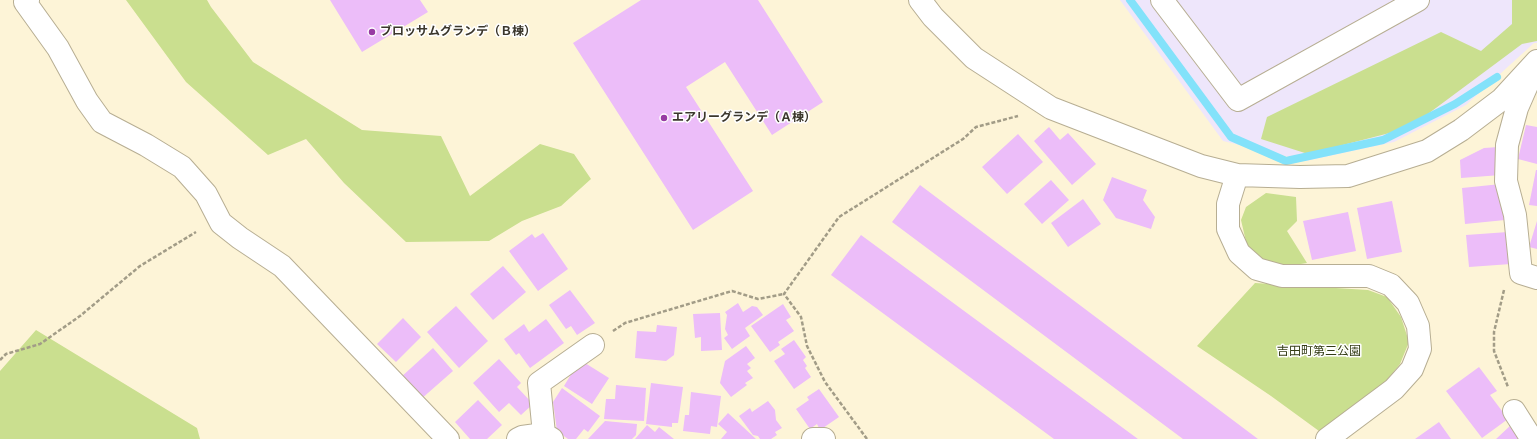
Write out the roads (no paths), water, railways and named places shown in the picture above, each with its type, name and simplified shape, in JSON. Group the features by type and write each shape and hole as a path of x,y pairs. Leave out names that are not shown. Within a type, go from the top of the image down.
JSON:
{"street":[{"path":"28,0 25,2 58,48 87,101 102,122 146,145 182,167 206,194 221,223 240,238 282,266 448,439"},
{"path":"920,0 933,17 974,58 1051,108 1201,166 1237,175 1300,177 1348,176 1427,151 1461,130 1502,99 1537,62"},
{"path":"1162,0 1238,100 1418,0"},
{"path":"1529,275 1506,181 1507,145 1517,108 1537,62"},
{"path":"1237,175 1228,204 1228,229 1239,253 1257,269 1282,276 1369,276 1391,284 1408,304 1418,326 1420,349 1412,369 1394,389 1327,439"},
{"path":"518,439 522,436 548,436 539,382 593,345"},
{"path":"1514,411 1528,433 1534,439"},
{"path":"813,439 824,439"}],"waterway":[{"path":"1130,0 1231,137 1286,161 1383,140 1455,104 1497,77"}],"place":[{"name":"ブロッサムグランデ（Ｂ棟）","path":"372,32"},
{"name":"エアリーグランデ（Ａ棟）","path":"664,118"}],"park label":[{"name":"吉田町第三公園","path":"1319,352"}]}
